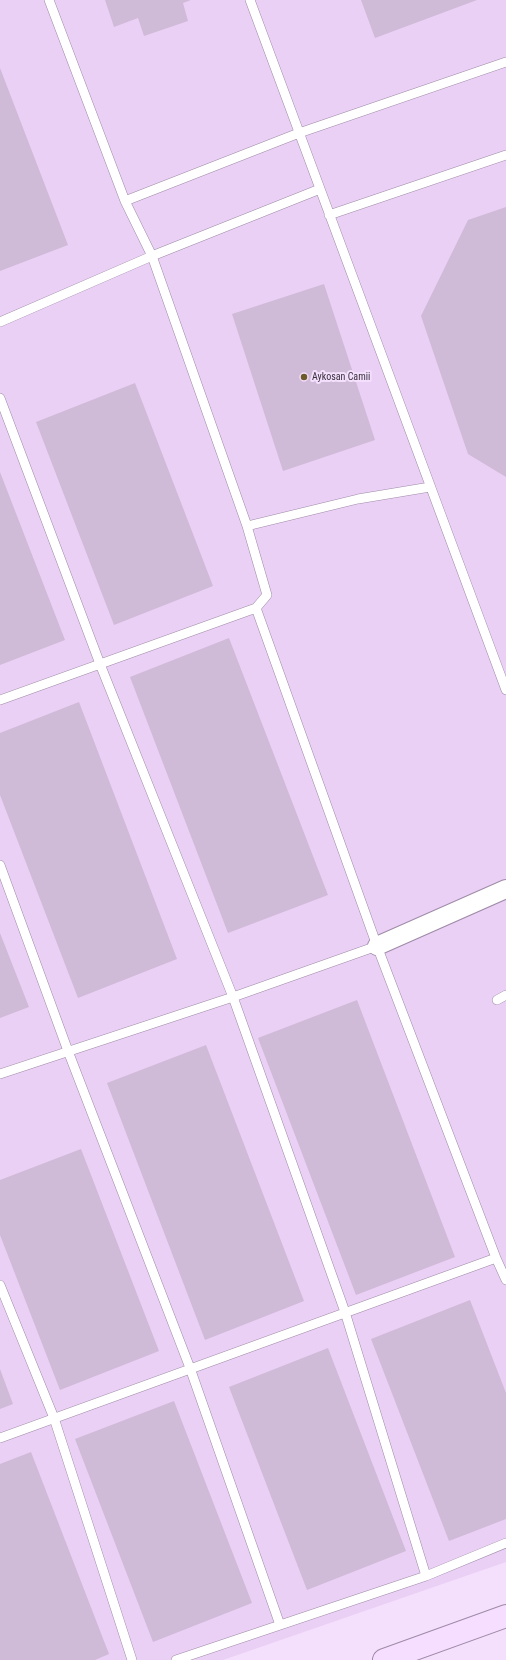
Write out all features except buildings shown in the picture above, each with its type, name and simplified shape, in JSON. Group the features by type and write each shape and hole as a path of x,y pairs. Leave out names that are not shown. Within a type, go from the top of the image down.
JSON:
{"main road":[{"path":"384,1660 506,1616"}],"street":[{"path":"377,946 506,889"}],"lane":[{"path":"0,700 256,608 267,595 247,526 152,256 125,201 49,0"},
{"path":"250,0 506,690"},
{"path":"125,201 299,133 506,62"},
{"path":"329,215 506,155"},
{"path":"0,322 152,256 320,188"},
{"path":"0,398 100,664 233,997 345,1312 426,1576"},
{"path":"247,526 358,499 430,487"},
{"path":"256,608 377,946 496,1258 506,1280"},
{"path":"0,865 68,1051 190,1368 280,1625"},
{"path":"0,1074 233,997 377,946"},
{"path":"497,1000 506,995"},
{"path":"0,1438 496,1258"},
{"path":"0,1285 54,1418 132,1660"},
{"path":"176,1660 426,1576 506,1542"}],"shaded area":[{"path":"0,0 506,0 506,1562 223,1660 0,1660"}],"place":[{"name":"Aykosan Camii","path":"304,377"}]}
